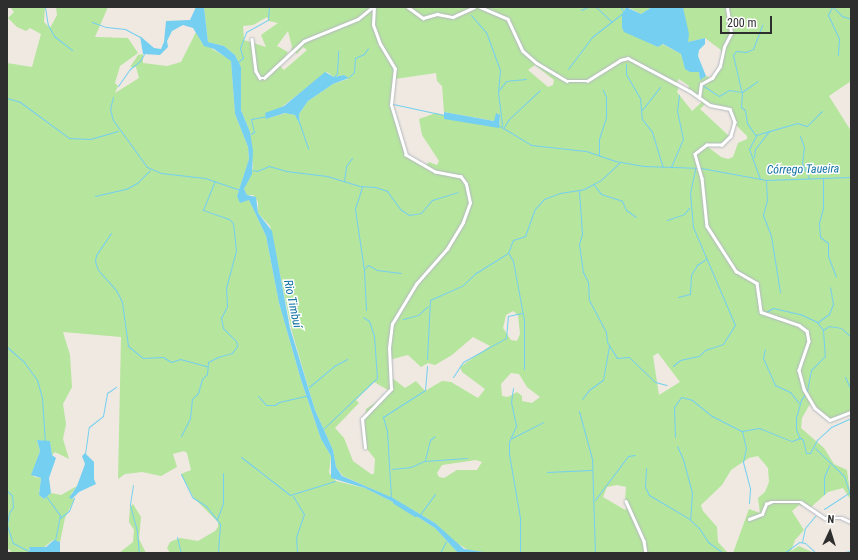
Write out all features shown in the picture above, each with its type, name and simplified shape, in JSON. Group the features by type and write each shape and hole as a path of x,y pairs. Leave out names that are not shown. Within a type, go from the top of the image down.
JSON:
{"street":[{"path":"252,39 256,72 260,78 264,78 304,41 358,19 373,7"},
{"path":"365,448 362,419 391,388 389,348 392,324 416,284 447,249 465,218 470,199 466,184 461,177 435,172 406,155 391,105 395,69 380,44 373,25 373,7"},
{"path":"408,7 423,18 437,14 453,18 474,7"},
{"path":"480,7 508,19 523,51 537,63 567,81 587,81 620,60 628,58 648,66 710,105 728,108 734,122 733,132 724,144 707,145 695,154 702,178 707,226 736,270 757,283 761,312 799,325 807,331 809,341 799,370 804,389 815,408 830,420 851,412"},
{"path":"699,98 700,84 712,78 718,70 731,33 727,7"},
{"path":"626,501 644,541 646,553"},
{"path":"749,519 762,514 766,504 771,502 799,502 805,503 826,518 842,518 851,522"}],"green space":[{"path":"10,7 45,7 44,22 50,28 57,15 56,7 108,7 95,37 128,38 138,53 120,66 115,83 118,86 115,93 139,78 136,67 130,67 138,55 143,54 143,63 167,66 181,62 196,32 202,43 231,60 235,114 248,147 249,160 237,196 249,200 266,236 279,303 301,380 321,439 331,456 329,473 336,481 365,488 399,505 435,528 458,553 170,553 167,548 170,542 180,538 198,541 215,531 218,527 218,522 194,498 181,474 191,470 187,453 184,451 173,454 177,467 161,476 142,472 125,474 118,479 121,337 63,332 70,355 72,387 63,404 66,424 63,439 69,459 55,452 52,455 50,442 37,440 40,451 32,473 34,477 41,478 39,495 44,499 51,493 61,495 77,486 71,494 72,499 75,498 65,518 60,542 53,540 43,548 29,547 30,553 12,553 9,549 7,550 7,63 32,67 41,34 30,28 26,31 17,27 8,18 14,12"},
{"path":"204,7 626,7 622,15 622,28 624,31 658,47 662,44 681,54 685,69 699,72 700,79 706,76 712,78 721,63 721,50 705,38 688,42 683,7 851,7 851,81 829,96 851,131 851,412 830,421 810,404 802,418 801,428 824,448 834,464 847,470 851,500 843,488 828,492 810,508 799,505 792,511 804,530 795,540 791,551 799,546 814,553 733,553 749,509 760,513 758,498 765,492 769,482 768,468 758,456 749,458 731,470 722,485 701,505 703,511 717,527 718,542 728,553 490,553 468,550 455,542 435,523 396,500 343,476 336,467 333,450 315,410 292,332 270,226 258,213 258,202 253,195 247,195 244,189 253,168 250,132 241,110 241,67 235,55 224,46 208,42","holes":["267,17 269,21 278,23 261,35 266,47 244,40 243,26 253,25","288,31 292,47 291,49 297,54 303,47 307,50 284,70 280,66 288,52 277,46","535,65 554,80 553,85 548,87 528,70","327,72 334,77 344,75 348,79 333,84 308,101 299,114 300,124 295,115 286,113 266,119","436,73 437,81 442,86 444,112 495,121 500,115 499,127 444,118 444,115 436,113 419,119 422,135 439,161 437,165 429,162 425,166 407,155 390,101 395,79","679,79 689,86 688,90 702,102 692,111 677,92 679,87 675,85","705,104 728,109 734,123 747,136 747,139 738,143 733,157 728,159 721,157 708,147 723,145 729,136 700,109","513,311 518,315 520,334 517,341 511,340 503,328 506,315","473,337 490,346 460,367 462,372 485,389 478,398 451,382 442,381 425,391 416,381 405,388 391,377 389,360 408,355 421,367 428,363 435,365 452,355","658,353 680,382 659,395 653,356","511,373 519,374 527,387 540,397 532,403 522,401 522,396 517,392 508,397 502,396 501,384","374,382 388,390 381,399 366,409 363,444 375,459 374,474 371,474 353,461 344,438 335,428 359,403 356,400","476,460 482,462 477,470 457,470 444,478 439,477 437,473 442,465","617,485 626,487 625,501 628,506 625,510 603,497 607,487"]},
{"path":"628,7 652,7 641,14"},
{"path":"133,504 141,517 139,539 146,553 119,553 133,542 134,530 129,522 130,507"}],"water":[{"path":"196,7 204,7 208,42 224,46 235,55 241,67 241,110 250,132 253,151 252,174 244,189 247,195 256,197 258,213 272,231 290,328 315,410 333,450 336,467 342,476 393,498 435,523 464,549 490,553 458,553 435,528 399,505 365,488 331,478 331,456 321,439 301,380 279,303 266,236 249,200 240,203 237,196 249,159 248,147 235,114 231,61 214,49 204,46 193,28 183,25 172,31 167,41 168,47 160,55 143,54 140,36 154,48 161,49 164,42 166,21 190,20"},
{"path":"626,7 641,14 652,7 683,7 689,34 688,42 705,38 705,44 699,50 698,56 706,76 700,80 699,72 690,72 685,69 681,54 663,44 658,47 624,32 622,28 622,15"},
{"path":"325,72 334,77 344,75 349,78 333,84 308,101 299,114 300,125 295,115 285,113 266,119 265,113 284,106"},
{"path":"444,112 494,121 496,113 500,115 499,128 444,119"},
{"path":"37,440 50,441 52,455 56,458 49,478 51,493 44,499 39,495 41,478 31,475 40,451"},
{"path":"85,453 94,462 94,479 96,484 79,492 72,499 69,498 77,486 85,464 82,456"},
{"path":"54,540 60,542 60,553 30,553 29,547 46,547"}],"waterway":[{"path":"45,7 48,25 54,36 72,50"},
{"path":"238,62 243,58 240,48 246,32 268,20 269,7"},
{"path":"419,7 433,7"},
{"path":"581,10 588,7"},
{"path":"596,7 611,21"},
{"name":"Córrego Taueira","path":"621,7 623,12"},
{"path":"798,7 827,7"},
{"path":"832,7 828,15 839,39 838,55"},
{"path":"833,7 842,16 851,19"},
{"path":"568,69 592,37 623,13"},
{"path":"471,15 486,32 500,70 498,92 502,126"},
{"path":"92,22 106,27 125,29 140,37"},
{"name":"Córrego Taueira","path":"760,179 749,149 756,136 747,123 745,110 741,107 742,94 733,55 736,51 746,52 753,49 762,25"},
{"path":"349,77 354,72 355,58 364,54 368,48"},
{"path":"333,78 337,73 338,51"},
{"path":"118,86 130,69 140,61 144,54"},
{"path":"626,64 626,74 640,98 642,119 652,132 663,167"},
{"path":"499,90 506,81 526,79"},
{"path":"742,92 758,81"},
{"name":"Córrego Taueira","path":"702,85 719,96 729,90 741,92"},
{"path":"642,110 660,87"},
{"path":"504,127 509,119 540,90"},
{"path":"599,155 599,139 606,117 606,97 603,90"},
{"path":"671,167 683,139 677,111 679,95"},
{"path":"113,97 110,109 113,120 147,167 161,173 205,178 240,190"},
{"path":"7,98 20,102 69,138 90,139 118,131"},
{"path":"393,104 444,115"},
{"path":"756,135 797,123 807,126 822,111"},
{"path":"251,134 254,132 251,119 266,116"},
{"path":"299,122 308,148"},
{"path":"498,125 531,145 586,151 615,161 644,166 701,168 766,180 851,177"},
{"path":"754,157 755,149 769,131"},
{"path":"800,136 804,147 802,163 809,178"},
{"path":"344,181 346,166 352,158"},
{"path":"427,359 430,300 463,285 476,273 508,253 513,240 525,236 535,209 544,199 560,193 584,189 601,180 619,163"},
{"path":"253,170 257,171 269,166 286,171 327,176 359,186 375,187 387,191 400,209 409,215 421,213 432,200 458,192"},
{"path":"673,366 680,360 699,356 705,350 723,344 735,325 693,227 690,193 695,169"},
{"path":"95,196 126,189 137,183 150,170"},
{"path":"823,179 823,208 819,223 820,237 828,243 828,256 836,277"},
{"path":"181,436 190,418 192,399 198,393 202,379 207,374 208,362 232,353 237,346 236,341 223,328 221,318 227,306 226,288 236,251 233,223 229,219 203,210 215,181"},
{"path":"766,181 767,200 763,215 771,236 780,292"},
{"path":"594,185 601,194 622,201 626,210 636,217"},
{"path":"362,187 355,209 364,270 366,310"},
{"path":"579,191 582,234 579,244 583,272 588,282 589,300 606,332 607,342 617,358 629,357 655,382 667,385"},
{"path":"667,220 684,214 689,208"},
{"path":"111,233 96,255 95,261 98,270 116,290 122,302 128,346 143,358 163,357 171,362 180,359 207,366"},
{"path":"509,254 513,261 524,320 524,369"},
{"path":"678,297 690,294 691,275 697,265 706,259"},
{"path":"365,268 368,265 377,270 401,273"},
{"path":"818,322 829,314 833,304 830,287"},
{"path":"403,319 418,315 428,306"},
{"path":"766,312 773,308 800,314 817,322 823,330 825,356 811,370 807,391 801,400 796,418 796,429 799,437 803,440 806,453 810,453 817,440 831,427 851,418"},
{"path":"453,377 463,362 506,338 508,316 522,313"},
{"path":"323,429 377,378 374,336 369,321 363,317"},
{"path":"823,330 829,326 841,328 851,337"},
{"path":"582,399 589,390 603,380 609,346"},
{"path":"7,347 24,362 37,380 42,398 45,443"},
{"path":"765,349 763,358 775,385 790,392 799,403"},
{"path":"309,387 334,366 347,359"},
{"path":"391,498 387,431 383,417 425,390 427,366"},
{"path":"845,377 851,390"},
{"path":"85,454 89,427 103,416 107,393 116,387"},
{"path":"513,388 511,402 516,426 509,442 509,454 520,518 520,553"},
{"path":"258,396 266,405 275,405 279,402 306,396"},
{"path":"675,437 674,407 681,397 692,400 712,416 742,431 759,428 792,441 800,438"},
{"path":"579,411 592,459 595,553"},
{"path":"512,438 543,422"},
{"path":"742,431 746,448 743,462 750,489 749,503"},
{"path":"425,460 430,440 435,436"},
{"path":"677,446 683,459 692,493 690,519"},
{"path":"815,448 844,476 851,497"},
{"path":"595,500 628,456 635,455"},
{"path":"241,457 290,495 335,481"},
{"path":"392,469 411,467 424,461 467,458"},
{"path":"824,494 824,477 829,465"},
{"path":"646,468 645,487 649,495 688,518 699,528 708,542 723,553"},
{"path":"547,472 591,470"},
{"path":"217,519 223,503 223,473"},
{"path":"181,474 192,497 206,506 220,524 218,553"},
{"path":"133,485 130,505 137,532 139,553"},
{"path":"7,491 12,495 13,507 9,513 7,524"},
{"path":"824,509 849,493"},
{"path":"419,516 435,494"},
{"path":"46,496 60,515 55,541"},
{"path":"293,496 304,514 296,537 297,553"},
{"path":"60,518 69,511 74,498"},
{"name":"Rio Timbuí","path":"394,502 415,515"},
{"path":"802,542 805,528 815,516"},
{"path":"7,525 13,543 33,553"},
{"path":"177,537 181,553"},
{"path":"440,553 446,541"},
{"path":"784,553 799,542 805,543 816,553"},
{"path":"838,553 851,551"}]}
